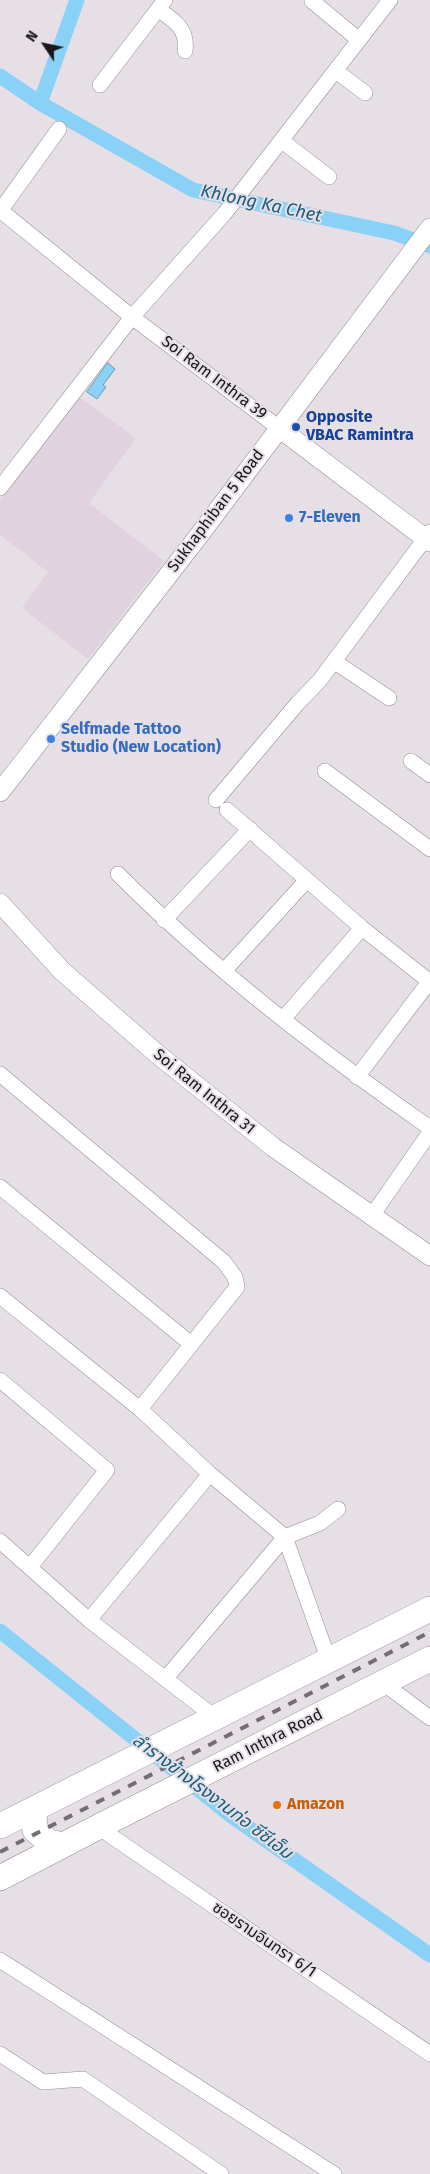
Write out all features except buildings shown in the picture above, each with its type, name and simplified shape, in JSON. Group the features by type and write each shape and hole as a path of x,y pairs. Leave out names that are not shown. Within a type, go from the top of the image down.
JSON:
{"main road":[{"path":"0,1826 430,1609"},
{"name":"Ram Inthra Road","path":"0,1878 98,1826 430,1659"},
{"path":"38,1807 34,1815 35,1830 50,1842 63,1845"}],"street":[{"path":"0,488 132,317 225,213 390,0"},
{"path":"312,1 360,40"},
{"path":"100,85 161,5 182,28 186,40 185,51"},
{"path":"336,70 364,93"},
{"path":"0,210 59,129"},
{"path":"282,140 329,177"},
{"name":"Soi Ram Inthra 39","path":"0,210 132,317 428,537"},
{"name":"Sukhaphiban 5 Road","path":"0,792 430,228"},
{"path":"356,1077 430,982 362,928 221,805 335,662 428,537"},
{"path":"335,662 389,698"},
{"path":"411,761 430,775"},
{"path":"325,771 430,849"},
{"path":"164,920 250,830"},
{"path":"118,874 164,920 224,971 356,1077 430,1128"},
{"path":"224,971 306,880"},
{"name":"Soi Ram Inthra 31","path":"0,903 62,971 156,1053 273,1147 371,1217 430,1256"},
{"path":"283,1019 362,928"},
{"path":"0,1074 232,1270 237,1287 140,1409"},
{"path":"371,1217 430,1132"},
{"path":"0,1187 191,1344"},
{"path":"0,1296 140,1409 210,1474 285,1538 329,1661"},
{"path":"0,1380 107,1470 30,1567"},
{"path":"89,1620 210,1474"},
{"path":"166,1678 285,1538 320,1523 338,1509"},
{"path":"0,1541 89,1620 216,1718"},
{"path":"383,1683 430,1718"},
{"name":"ซอยรามอินทรา 6/1","path":"98,1826 430,2054"},
{"path":"0,1960 334,2174"},
{"path":"0,2054 43,2082 83,2079 221,2174"}],"shaded area":[{"path":"78,396 136,438 89,503 164,561 88,659 22,608 48,572 0,535 0,501"}],"water":[{"path":"108,363 115,369 103,385 106,387 97,399 87,392"}],"waterway":[{"path":"40,103 77,0"},
{"name":"Khlong Ka Chet","path":"0,76 40,103 193,190 394,233 430,246"},
{"name":"ลำรางข้างโรงงานท่อ ซีซีเอ็ม","path":"0,1631 229,1814 430,1955"}],"railway":[{"path":"0,1852 430,1632"}],"place":[{"name":"Opposite VBAC Ramintra","path":"296,427"},
{"name":"7-Eleven","path":"289,518"},
{"name":"Selfmade Tattoo Studio (New Location)","path":"51,739"},
{"name":"Amazon","path":"277,1805"}]}
